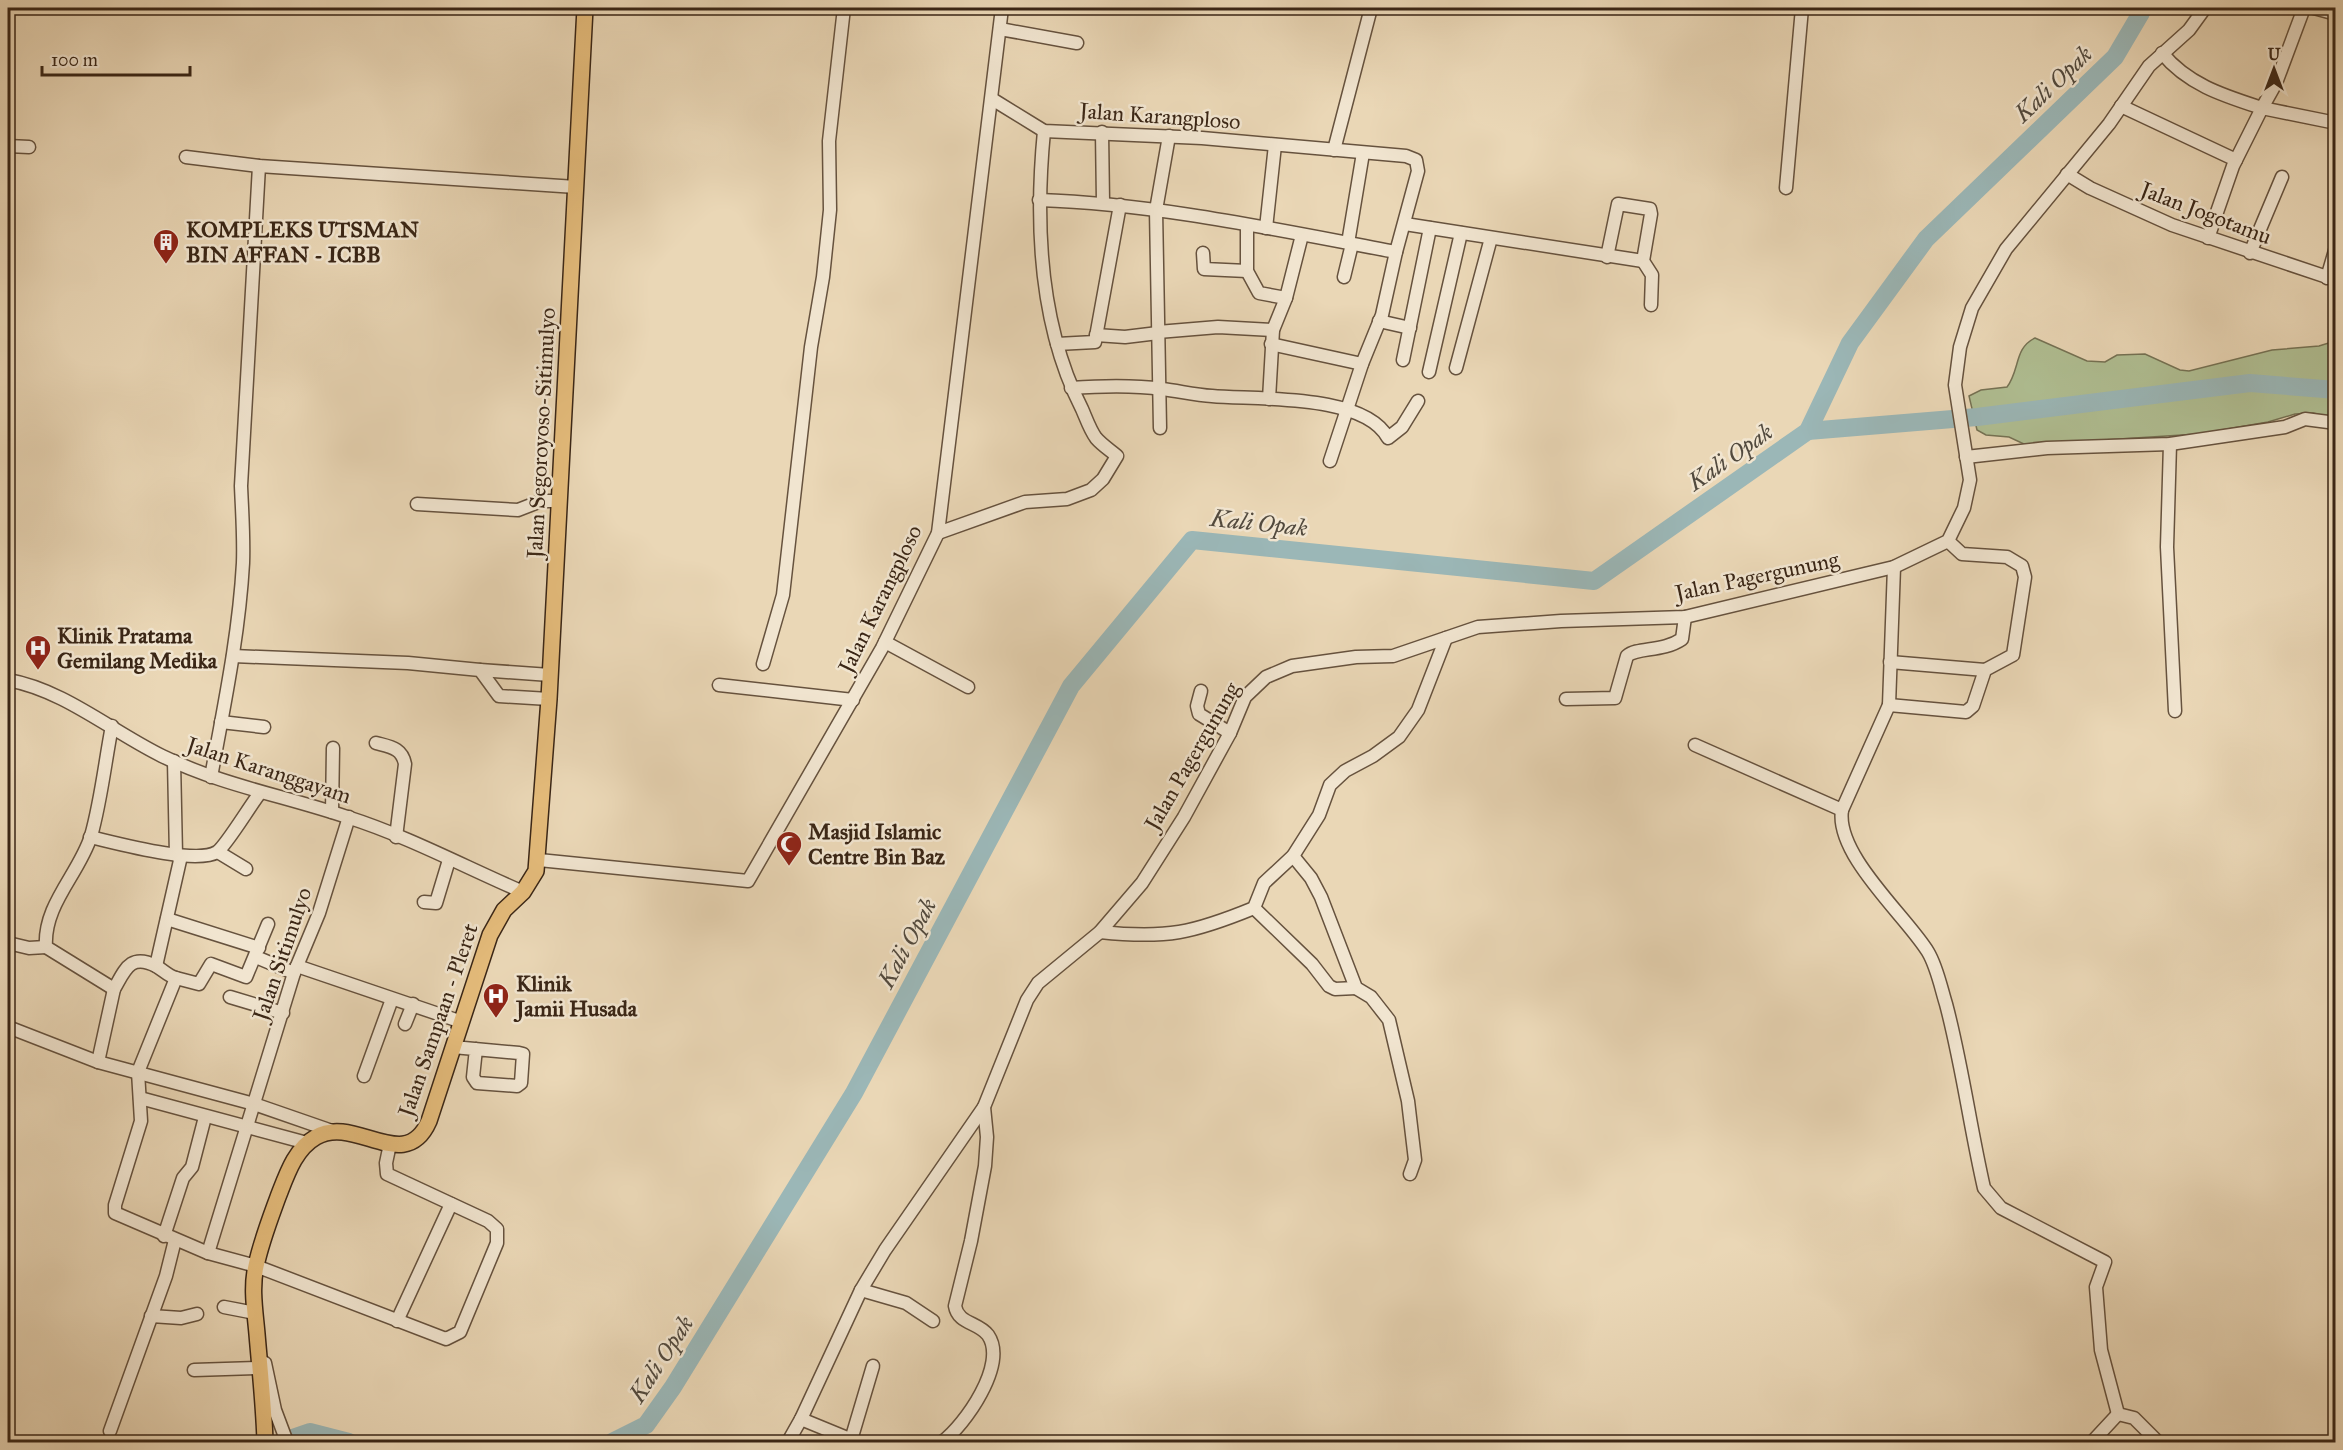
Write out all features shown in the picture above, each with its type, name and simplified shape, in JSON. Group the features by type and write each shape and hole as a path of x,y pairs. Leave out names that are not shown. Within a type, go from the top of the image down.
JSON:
{"main road":[{"name":"Jalan Segoroyoso-Sitimulyo","path":"539,860 585,8"},
{"name":"Jalan Sampaan - Pleret","path":"332,1131 344,1131 390,1144 407,1144 419,1137 425,1130 453,1047 459,1021 493,928 504,910 523,892 537,871 539,860"},
{"path":"265,1443 269,1413 260,1368 256,1321 256,1266 296,1155 307,1143 319,1135 332,1131"}],"street":[{"path":"763,664 783,595 811,347 823,277 830,210 829,141 844,8"},
{"name":"Jalan Karangploso","path":"539,860 748,881 885,642 938,533 1002,8"},
{"path":"1334,150 1371,8"},
{"path":"1786,188 1802,8"},
{"path":"1890,662 1985,670 2013,655 2025,576 2022,566 2007,557 1962,554 1948,541 1964,508 1970,480 1955,384 1960,347 1972,308 2006,249 2121,106 2138,80 2162,53 2189,30 2205,8"},
{"path":"2208,238 2236,160 2276,83 2304,8"},
{"path":"2314,8 2336,14"},
{"path":"1000,29 1077,43"},
{"path":"2162,53 2177,69 2205,88 2262,108 2336,123"},
{"path":"938,533 1025,502 1066,499 1091,490 1117,456 1096,437 1071,388 1057,344 1040,248 1039,200 1044,131 992,99"},
{"path":"2121,106 2236,160"},
{"name":"Jalan Karangploso","path":"1044,131 1169,136 1406,156 1416,160 1418,171 1405,224"},
{"path":"1102,132 1103,202"},
{"path":"1160,428 1156,210 1169,136"},
{"path":"1266,228 1275,145"},
{"path":"8,146 29,147"},
{"path":"1344,277 1363,153"},
{"path":"186,157 260,166 576,187"},
{"path":"212,777 233,656 243,563 244,505 241,486 255,199 260,166"},
{"name":"Jalan Jogotamu","path":"2067,174 2120,202 2208,238 2331,279"},
{"path":"2250,253 2282,177"},
{"path":"2336,184 2336,194"},
{"path":"1039,200 1103,202 1396,252"},
{"path":"1607,257 1617,206 1622,203 1649,208 1651,213 1642,261 1652,275 1651,305"},
{"path":"1057,344 1095,342 1120,205"},
{"path":"1330,461 1362,363 1379,321 1405,224 1642,261"},
{"path":"1247,226 1247,272 1259,293 1286,298"},
{"path":"1403,360 1430,228"},
{"path":"1429,372 1461,233"},
{"path":"1269,399 1273,330 1286,298 1302,235"},
{"path":"1456,368 1491,238"},
{"path":"2331,279 2336,247"},
{"path":"1203,253 1204,269 1247,272"},
{"path":"1379,321 1410,328"},
{"path":"1096,335 1125,337 1218,327 1273,330"},
{"path":"1271,344 1362,363"},
{"path":"1071,388 1161,388 1211,396 1307,401 1346,410 1379,426 1388,438 1402,428 1418,401"},
{"path":"1966,457 2047,447 2170,444 2285,427 2305,419 2336,423"},
{"path":"2170,444 2167,547 2175,711"},
{"path":"417,504 518,510 541,501 559,501"},
{"name":"Jalan Pagergunung","path":"942,1443 957,1429 989,1378 993,1364 993,1348 987,1335 958,1315 955,1306 971,1241 985,1166 987,1137 984,1107 1032,992 1038,983 1100,932 1142,883 1184,817 1230,733 1245,697 1266,677 1292,666 1393,656 1478,627 1685,616 1894,567 1948,541"},
{"path":"1894,567 1889,705 1842,810 1843,827 1859,861 1886,902 1928,953 1940,984 1952,1028 1984,1188 2001,1208 2106,1262 2096,1287 2101,1350 2118,1414"},
{"path":"1566,699 1615,698 1626,656 1630,652 1653,651 1674,645 1682,639 1685,616"},
{"path":"1100,932 1165,936 1198,930 1254,908 1264,883 1293,856 1319,815 1330,785 1345,771 1399,737 1418,710 1446,638"},
{"path":"885,642 968,687"},
{"path":"233,656 408,663 550,675"},
{"path":"480,670 499,696 549,699"},
{"path":"1889,705 1966,712 1973,706 1985,670"},
{"name":"Jalan Karanggayam","path":"8,680 28,684 112,726 174,761 212,777 260,793 349,817 523,892"},
{"path":"719,685 853,700"},
{"path":"1201,691 1197,706 1199,714 1230,733"},
{"path":"222,722 264,727"},
{"path":"46,947 46,931 60,894 90,837 112,726"},
{"path":"376,743 396,748 404,756 396,837"},
{"path":"1695,745 1842,810"},
{"path":"332,812 333,748"},
{"path":"156,966 179,855 174,761"},
{"path":"90,837 179,855 206,856 218,852 260,793"},
{"name":"Jalan Sitimulyo","path":"208,1253 296,970 319,913 349,817"},
{"path":"218,852 246,869"},
{"path":"1293,856 1311,878 1321,897 1356,988"},
{"path":"424,902 436,903 449,860"},
{"path":"1254,908 1312,964 1329,986 1335,989 1356,988 1371,997 1389,1020 1408,1101 1415,1160 1410,1174"},
{"path":"167,919 296,970 413,1004 459,1021"},
{"path":"98,1062 114,989 129,964 141,962 156,966 176,978 199,984 211,964 246,977 268,924"},
{"path":"8,943 28,948 46,947 114,989"},
{"path":"176,978 139,1084 141,1121 114,1209 119,1217 208,1253 256,1266 397,1321 446,1339 452,1339 460,1332 499,1238 497,1229 488,1221 387,1174 386,1162 390,1144"},
{"path":"230,997 283,1013"},
{"path":"364,1076 392,999"},
{"path":"405,1024 413,1004"},
{"path":"8,1027 98,1062 205,1117 307,1143"},
{"path":"453,1047 476,1049 523,1054 521,1083 517,1086 477,1083 473,1077 476,1049"},
{"path":"139,1084 254,1104 332,1131"},
{"path":"788,1443 861,1290 885,1250 938,1178 959,1141 984,1107"},
{"path":"110,1431 152,1316 183,1178 192,1167 205,1117"},
{"path":"397,1321 451,1204"},
{"path":"861,1290 906,1304 933,1321"},
{"path":"224,1307 256,1321 269,1413 287,1443"},
{"path":"152,1316 181,1318 197,1314"},
{"path":"801,1419 854,1441 873,1365"},
{"path":"194,1370 260,1368"},
{"path":"2092,1443 2118,1414"},
{"path":"2118,1414 2134,1418 2158,1443"}],"green space":[{"path":"2035,338 2087,361 2105,362 2117,355 2145,354 2180,370 2189,371 2272,350 2319,346 2335,341 2335,485 2332,479 2330,417 2313,413 2295,414 2268,422 2198,434 2026,445 2009,437 1986,435 1977,430 1969,396 1981,390 2007,387 2014,374 2020,353 2028,342"}],"waterway":[{"name":"Kali Opak","path":"612,1442 646,1425 673,1387 854,1093 1071,686 1192,540 1594,581 1808,431 1850,343 1926,239 2115,57 2141,13 2140,8"},
{"path":"1808,431 1977,417 2250,383 2336,390"},
{"name":"Kali Opak","path":"281,1442 310,1432 349,1442"}],"place":[{"name":"KOMPLEKS UTSMAN BIN AFFAN - ICBB","path":"166,265"},
{"name":"Klinik Pratama Gemilang Medika","path":"38,671"},
{"name":"Masjid Islamic Centre Bin Baz","path":"789,867"},
{"name":"Klinik Jamii Husada","path":"496,1019"}]}
